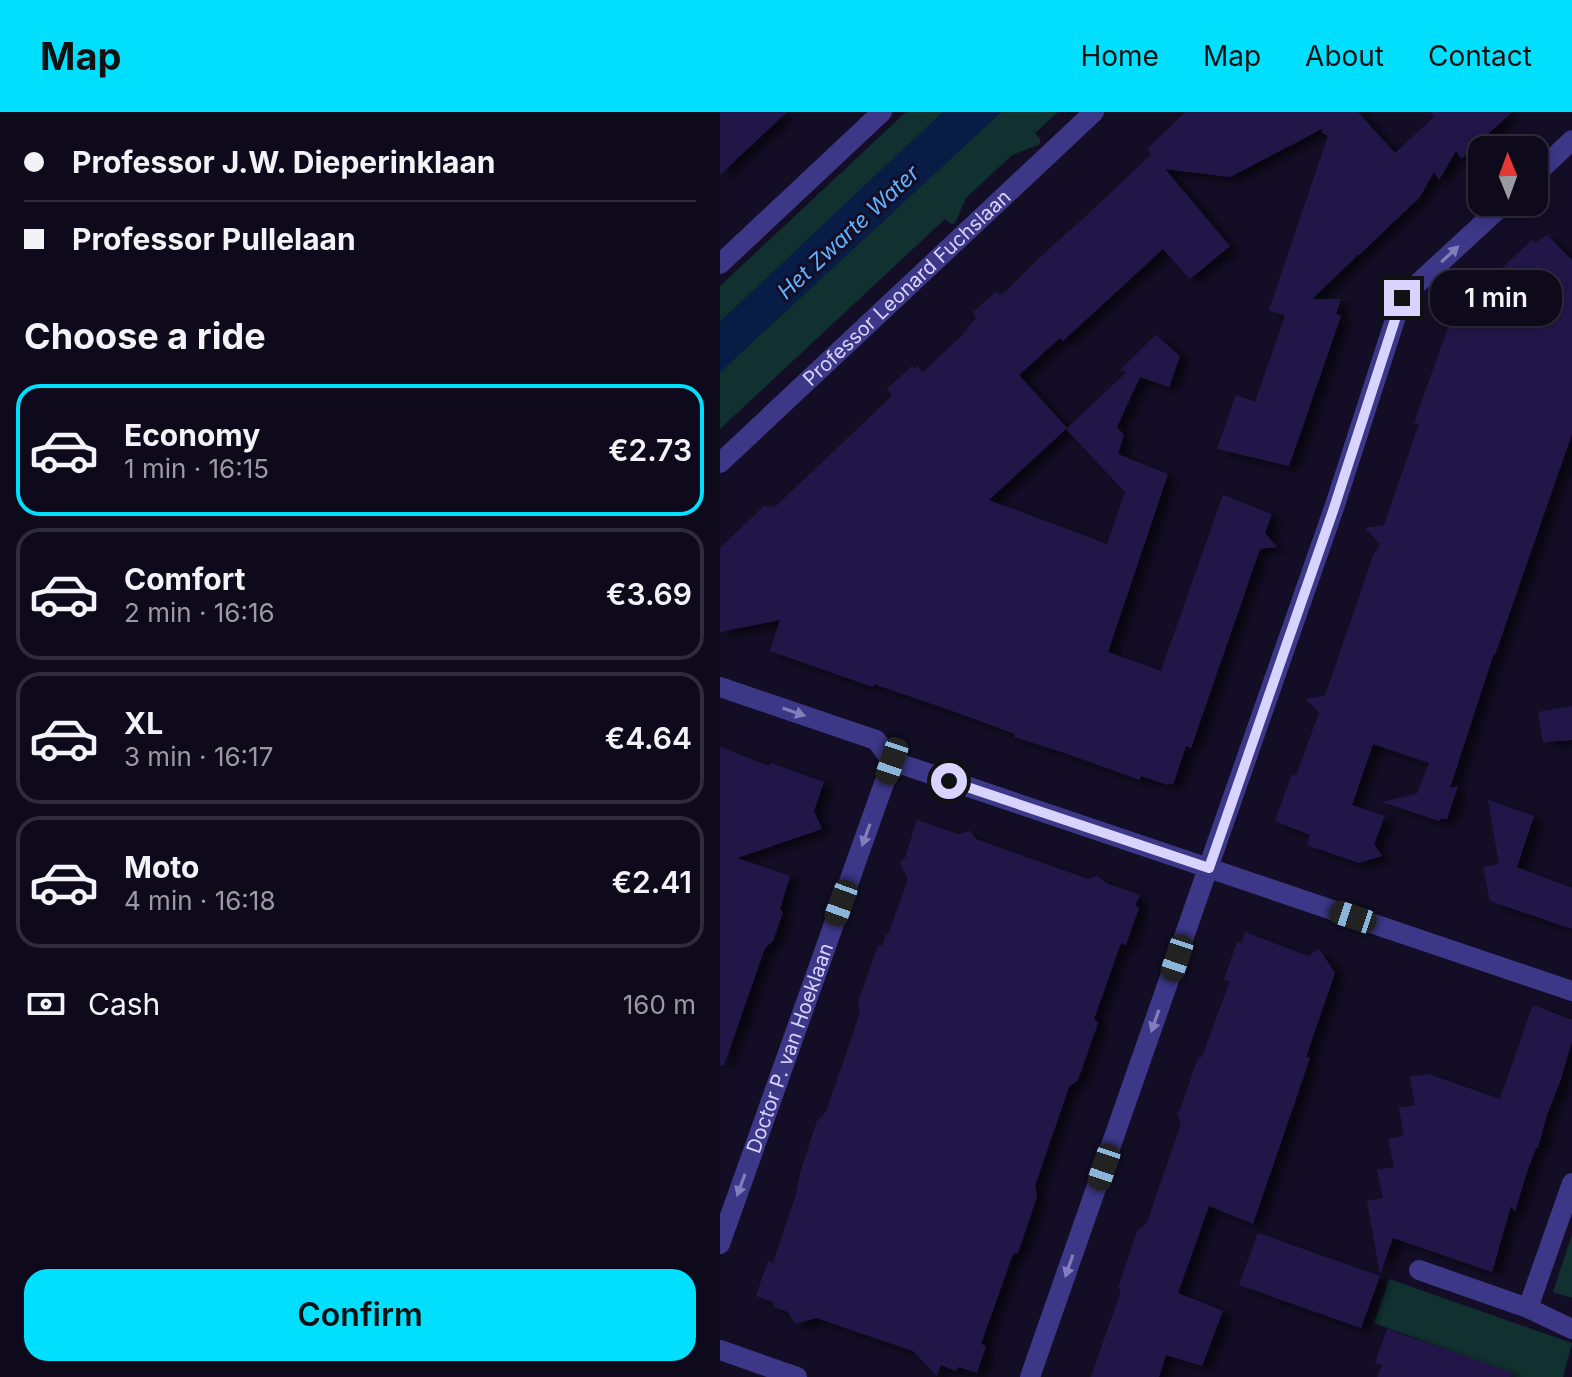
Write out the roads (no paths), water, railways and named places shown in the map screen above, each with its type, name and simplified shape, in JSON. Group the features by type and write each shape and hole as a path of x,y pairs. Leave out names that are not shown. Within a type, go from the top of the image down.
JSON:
{"street":[{"path":"720,264 882,112"},
{"name":"Professor Leonard Fuchslaan","path":"720,463 1094,112"},
{"path":"1548,163 1572,140"},
{"path":"1030,1377 1334,508 1402,298 1491,216"},
{"path":"720,687 876,740 892,761 1572,991"},
{"name":"Doctor P. van Hoeklaan","path":"720,1244 892,761"},
{"path":"1528,1308 1572,1183"},
{"path":"1419,1270 1528,1308 1572,1329"},
{"path":"720,1350 797,1377"}],"water":[{"name":"Het Zwarte Water","path":"943,112 1001,112 720,372 720,322"}]}
